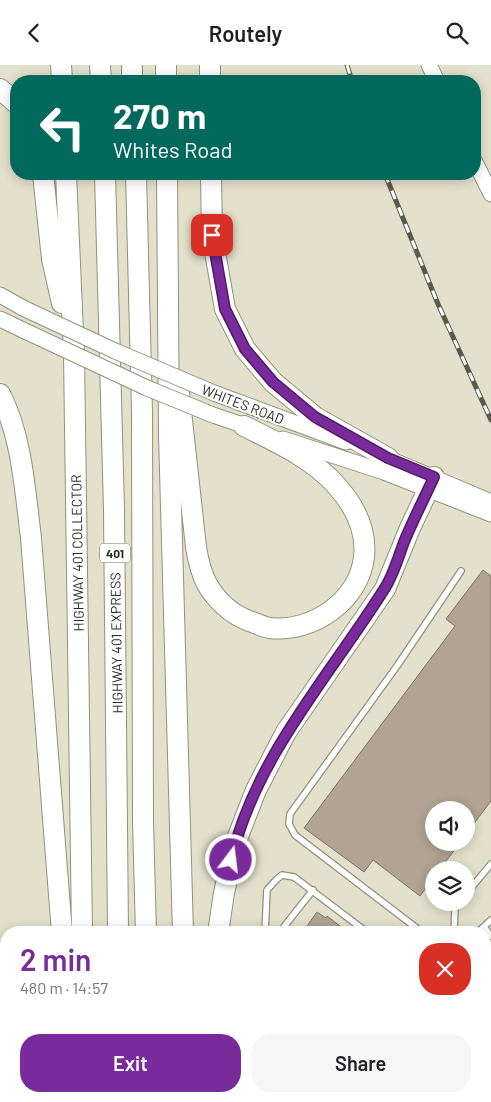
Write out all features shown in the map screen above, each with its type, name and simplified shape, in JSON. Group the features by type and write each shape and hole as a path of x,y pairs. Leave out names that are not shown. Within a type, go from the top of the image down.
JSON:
{"highway":[{"path":"0,89 10,98"},
{"path":"44,180 52,259 74,354"},
{"name":"HIGHWAY 401 COLLECTOR","path":"66,180 74,354 82,926"},
{"name":"HIGHWAY 401 EXPRESS","path":"105,180 114,510 118,926"},
{"name":"HIGHWAY 401 EXPRESS","path":"136,180 142,413 143,821 146,926"},
{"path":"166,180 169,435 183,926"},
{"path":"212,180 212,235 225,309 245,349 273,382 315,417 388,458"},
{"path":"167,336 176,369 196,547 206,583 216,598 243,619 269,628 296,627 313,622 326,615 339,604 354,584 364,558 363,534 360,521 352,505 327,475 296,453 244,426"},
{"path":"0,394 11,423 24,476 31,538 61,926"},
{"path":"219,926 235,844 256,790 286,732 385,589 410,528 432,483"}],"main road":[{"path":"481,175 491,195"},
{"name":"WHITES ROAD","path":"0,295 23,308 115,351 214,393 388,458 432,483 490,506"},
{"name":"WHITES ROAD","path":"0,319 147,388 213,415 384,472 432,483"}],"lane":[{"path":"414,926 295,835 289,825 290,814 397,666 461,571"},
{"path":"475,883 491,864"},
{"path":"265,926 267,890 282,875 294,877 359,926"},
{"path":"285,926 313,890"},
{"path":"454,926 455,911"}],"building":[{"path":"483,570 491,576 491,801 475,822 475,801 425,801 425,851 454,851 446,861 425,861 425,889 420,896 373,860 364,872 304,828 455,626 446,619"},
{"path":"317,912 326,918 327,916 340,926 307,926"}],"railway":[{"path":"347,65 350,75"},
{"path":"387,180 438,304 491,420"}],"route":[{"path":"212,235 225,309 245,349 273,382 315,417 388,458 434,477 410,528 385,589 286,732 256,790 235,844 231,860"}]}
